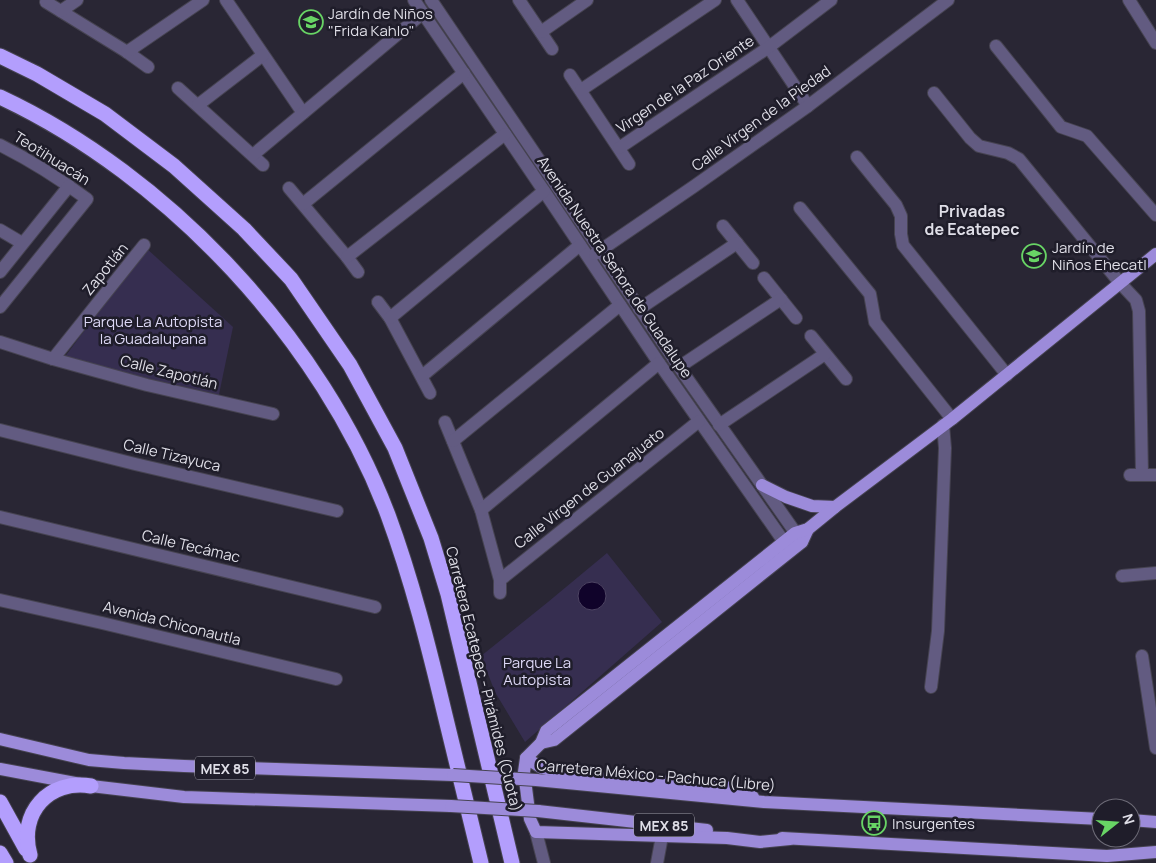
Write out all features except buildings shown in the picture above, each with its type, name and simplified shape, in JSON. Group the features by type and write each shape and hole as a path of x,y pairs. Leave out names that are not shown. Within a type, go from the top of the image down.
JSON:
{"highway":[{"name":"Carretera Ecatepec - Pirámides (Cuota)","path":"0,56 37,74 104,114 174,166 244,229 291,279 350,365 395,448 430,538 448,594 512,863"},
{"path":"0,97 58,127 104,158 152,194 187,225 257,298 291,339 319,380 346,425 368,468 387,513 405,564 426,638 480,863"},
{"path":"32,859 27,839 29,822 42,800 65,787 91,786"},
{"path":"0,802 32,859"},
{"path":"0,854 6,863"}],"main road":[{"path":"790,839 760,842 727,838 536,832 530,819 524,772 526,758 541,744 546,731 947,422 1156,254"},
{"path":"762,485 786,497 812,506 835,507"},
{"name":"Carretera México - Pachuca (Libre)","path":"0,738 97,761 184,766 453,775 536,780 764,802 1091,818"},
{"path":"526,758 542,768 555,771 732,788 764,802"},
{"name":"MEX 85","path":"0,769 91,786 184,797 451,806 538,811 790,839 1107,856 1153,856"},
{"path":"1141,821 1156,822"}],"street":[{"path":"61,11 77,0"},
{"path":"127,52 203,0"},
{"path":"226,0 303,113"},
{"name":"Avenida Nuestra Señora de Guadalupe","path":"414,0 659,363 787,546"},
{"name":"Avenida Nuestra Señora de Guadalupe","path":"431,0 639,309 798,538"},
{"path":"519,0 552,49"},
{"path":"541,32 588,0"},
{"path":"580,90 714,0"},
{"path":"737,0 808,106"},
{"name":"Virgen de la Paz Oriente","path":"619,148 769,47 830,0"},
{"name":"Calle Virgen de la Piedad","path":"589,258 808,106 948,0"},
{"path":"46,2 148,67"},
{"path":"1135,3 1156,43"},
{"path":"253,155 423,13"},
{"path":"996,46 1061,127 1087,136 1156,215"},
{"path":"198,105 263,55"},
{"path":"303,204 464,73"},
{"path":"570,75 629,164"},
{"path":"178,88 263,165"},
{"path":"934,93 970,138 979,146 1008,153 1019,159 1136,300 1139,311 1142,475"},
{"path":"347,257 505,134"},
{"name":"Teotihuacán","path":"0,144 87,199 0,307"},
{"path":"857,157 896,205 901,216 903,245 1007,375"},
{"path":"0,272 69,186"},
{"path":"289,188 358,272"},
{"path":"390,318 544,191"},
{"path":"800,208 870,294 875,322 947,422 938,631 931,687"},
{"path":"723,226 753,263"},
{"path":"0,230 22,243"},
{"path":"639,309 737,243"},
{"name":"Zapotlán","path":"53,359 144,245"},
{"path":"422,376 580,245"},
{"path":"764,278 796,318"},
{"path":"679,367 781,299"},
{"path":"378,302 390,318 430,393"},
{"path":"453,441 620,305"},
{"path":"811,336 846,379"},
{"name":"Calle Zapotlán","path":"0,342 53,359 147,384 273,414"},
{"path":"719,425 826,354"},
{"path":"445,422 481,510 659,363"},
{"name":"Calle Virgen de Guanajuato","path":"481,510 500,586 700,421"},
{"name":"Calle Tizayuca","path":"0,430 135,464 337,511"},
{"name":"Calle Tecámac","path":"0,517 376,607"},
{"path":"1122,576 1156,573"},
{"name":"Avenida Chiconautla","path":"0,600 102,622 336,679"},
{"path":"1142,656 1156,748"},
{"path":"536,832 544,863"},
{"path":"657,863 662,836"}],"green space":[{"name":"Parque La Autopista la Guadalupana","path":"146,248 233,327 217,404 61,362"},
{"name":"Parque La Autopista","path":"607,553 662,622 525,742 495,692 481,656"}],"shaded area":[{"path":"592,582 602,586 606,596 602,606 592,610 582,606 578,596 582,586"}],"place":[{"name":"Jardín de Niños \"Frida Kahlo\"","path":"311,22"},
{"name":"Jardín de Niños Ehecatl","path":"1034,256"},
{"name":"Insurgentes","path":"874,823"}],"district":[{"name":"Privadas de Ecatepec","path":"972,220"}]}
